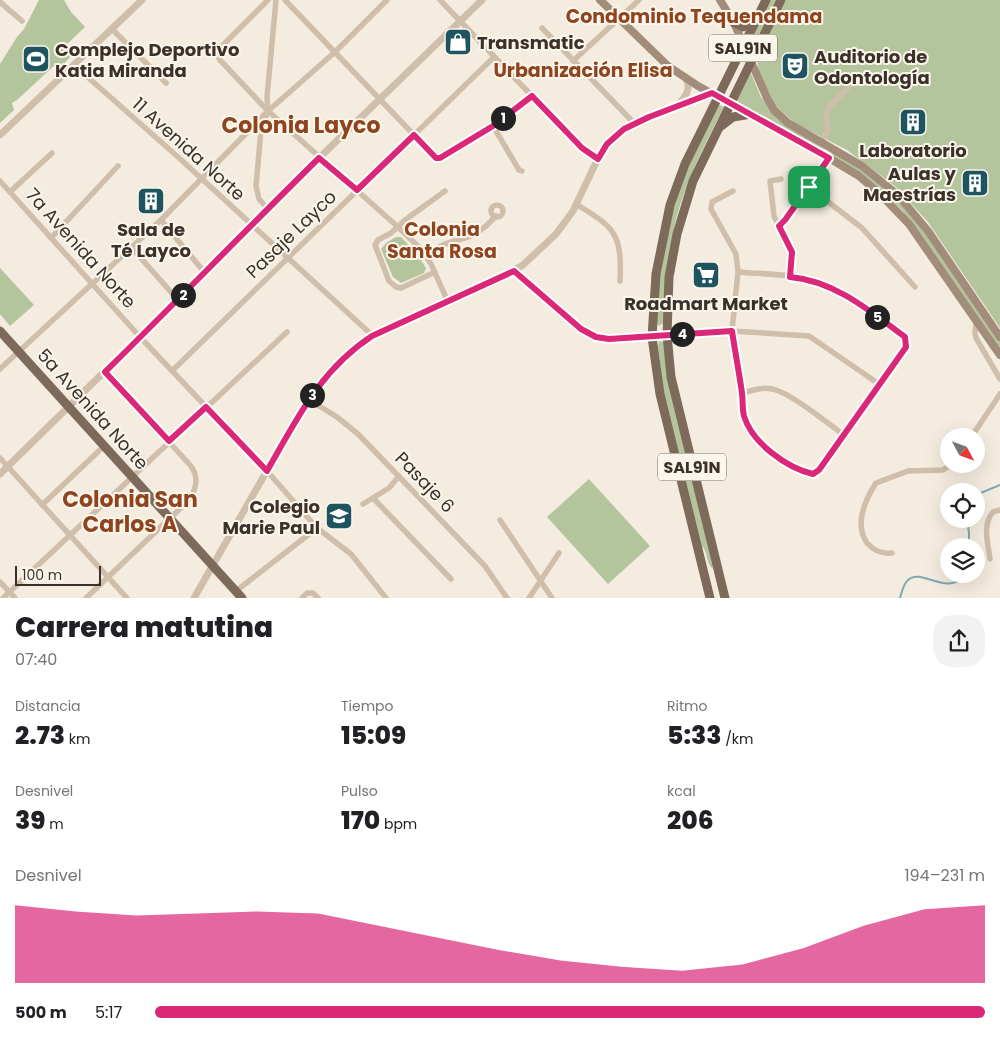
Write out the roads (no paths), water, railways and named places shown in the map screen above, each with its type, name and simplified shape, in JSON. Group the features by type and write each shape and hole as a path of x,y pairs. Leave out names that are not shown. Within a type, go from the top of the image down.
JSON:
{"main road":[{"path":"600,0 668,66 685,78 829,158 865,181 902,216 1000,355"},
{"path":"720,0 734,23 766,98 774,110 788,123 862,166 902,198 928,231 1000,337"},
{"name":"SAL91N","path":"710,597 660,394 652,337 656,274 670,205 685,164 715,94 744,46 766,0"},
{"name":"SAL91N","path":"724,596 671,377 667,335 669,277 677,234 693,182 781,0"},
{"path":"734,23 745,27 755,21"},
{"path":"717,131 733,117 752,114"},
{"name":"5a Avenida Norte","path":"0,331 239,594"},
{"path":"698,548 702,550 709,572 715,572 716,566"},
{"path":"710,597 715,588 720,588 724,596"}],"street":[{"path":"0,135 142,0"},
{"path":"268,0 218,50 217,55 268,111 398,227 425,254 448,302"},
{"path":"268,209 258,197 256,186 261,130 268,111 267,97 276,0"},
{"path":"285,0 436,158 440,158 493,126 532,96"},
{"path":"0,368 160,220 268,111 335,52 387,0"},
{"path":"440,0 582,148 598,159"},
{"path":"0,474 178,300 250,225 482,0"},
{"path":"573,61 639,0"},
{"path":"0,2 22,21"},
{"path":"542,28 634,123"},
{"path":"112,29 166,83"},
{"name":"Pasaje Layco","path":"173,370 494,57"},
{"name":"11 Avenida Norte","path":"74,65 372,336"},
{"path":"821,141 828,131 826,113 830,106 859,76"},
{"path":"677,106 687,95 688,81 685,78"},
{"path":"194,598 308,399 324,378 340,362 372,336 514,271 556,234 576,204 598,159 614,137 634,123 677,106 715,94"},
{"path":"493,126 518,170 522,171"},
{"path":"10,192 52,153"},
{"path":"779,226 829,158"},
{"path":"51,238 118,166"},
{"path":"763,181 780,179"},
{"name":"7a Avenida Norte","path":"0,181 140,337 267,471 317,528 351,554 386,598"},
{"path":"770,181 774,216 792,252 790,277"},
{"path":"809,187 862,228 915,287"},
{"path":"435,272 401,288 397,288 391,284 375,245 378,240 389,235 445,191"},
{"path":"733,191 712,202 710,205 736,254 738,272 732,331 744,416 760,443 802,471 813,474 819,470 906,347 905,337 843,293 814,280 738,272"},
{"path":"576,204 612,229 619,246 621,260 620,281"},
{"path":"425,254 449,242 474,235 496,216"},
{"path":"160,220 205,273"},
{"path":"131,247 178,300"},
{"path":"514,271 576,325 592,335 609,339 732,331 809,336 880,384"},
{"path":"976,321 976,338 1000,379"},
{"path":"3,598 287,332"},
{"path":"86,598 171,518 192,495 196,478 192,468 169,441 105,372"},
{"path":"742,393 757,388 775,390 789,397 844,435"},
{"path":"977,428 1000,394"},
{"name":"Pasaje 6","path":"308,399 338,417 351,428 486,566 507,598"},
{"path":"42,505 104,446"},
{"path":"0,458 127,598"},
{"path":"892,554 878,552 870,546 862,534 861,518 864,505 876,483 908,471 940,470"},
{"path":"364,504 389,488 399,476"},
{"path":"373,498 451,579"},
{"path":"990,559 986,528 993,512 1000,510"},
{"path":"500,520 552,598"},
{"path":"239,594 317,528"},
{"path":"529,598 559,553"},
{"path":"0,582 15,598"},
{"path":"302,598 307,593 312,593 318,598"}],"waterway":[{"path":"985,491 1000,485"},
{"path":"968,528 969,538"},
{"path":"900,598 905,584 914,577 940,582"}],"place":[{"name":"Transmatic","path":"458,42"},
{"name":"Complejo Deportivo Katia Miranda","path":"36,59"},
{"name":"Auditorio de Odontología","path":"795,66"},
{"name":"Laboratorio","path":"913,122"},
{"name":"Aulas y Maestrías","path":"975,183"},
{"name":"Sala de Té Layco","path":"151,201"},
{"name":"Roadmart Market","path":"706,275"},
{"name":"Colegio Marie Paul","path":"339,516"}],"district":[{"name":"Condominio Tequendama","path":"694,16"},
{"name":"Urbanización Elisa","path":"583,70"},
{"name":"Colonia Layco","path":"301,125"},
{"name":"Colonia Santa Rosa","path":"442,240"},
{"name":"Colonia San Carlos A","path":"130,512"}]}
